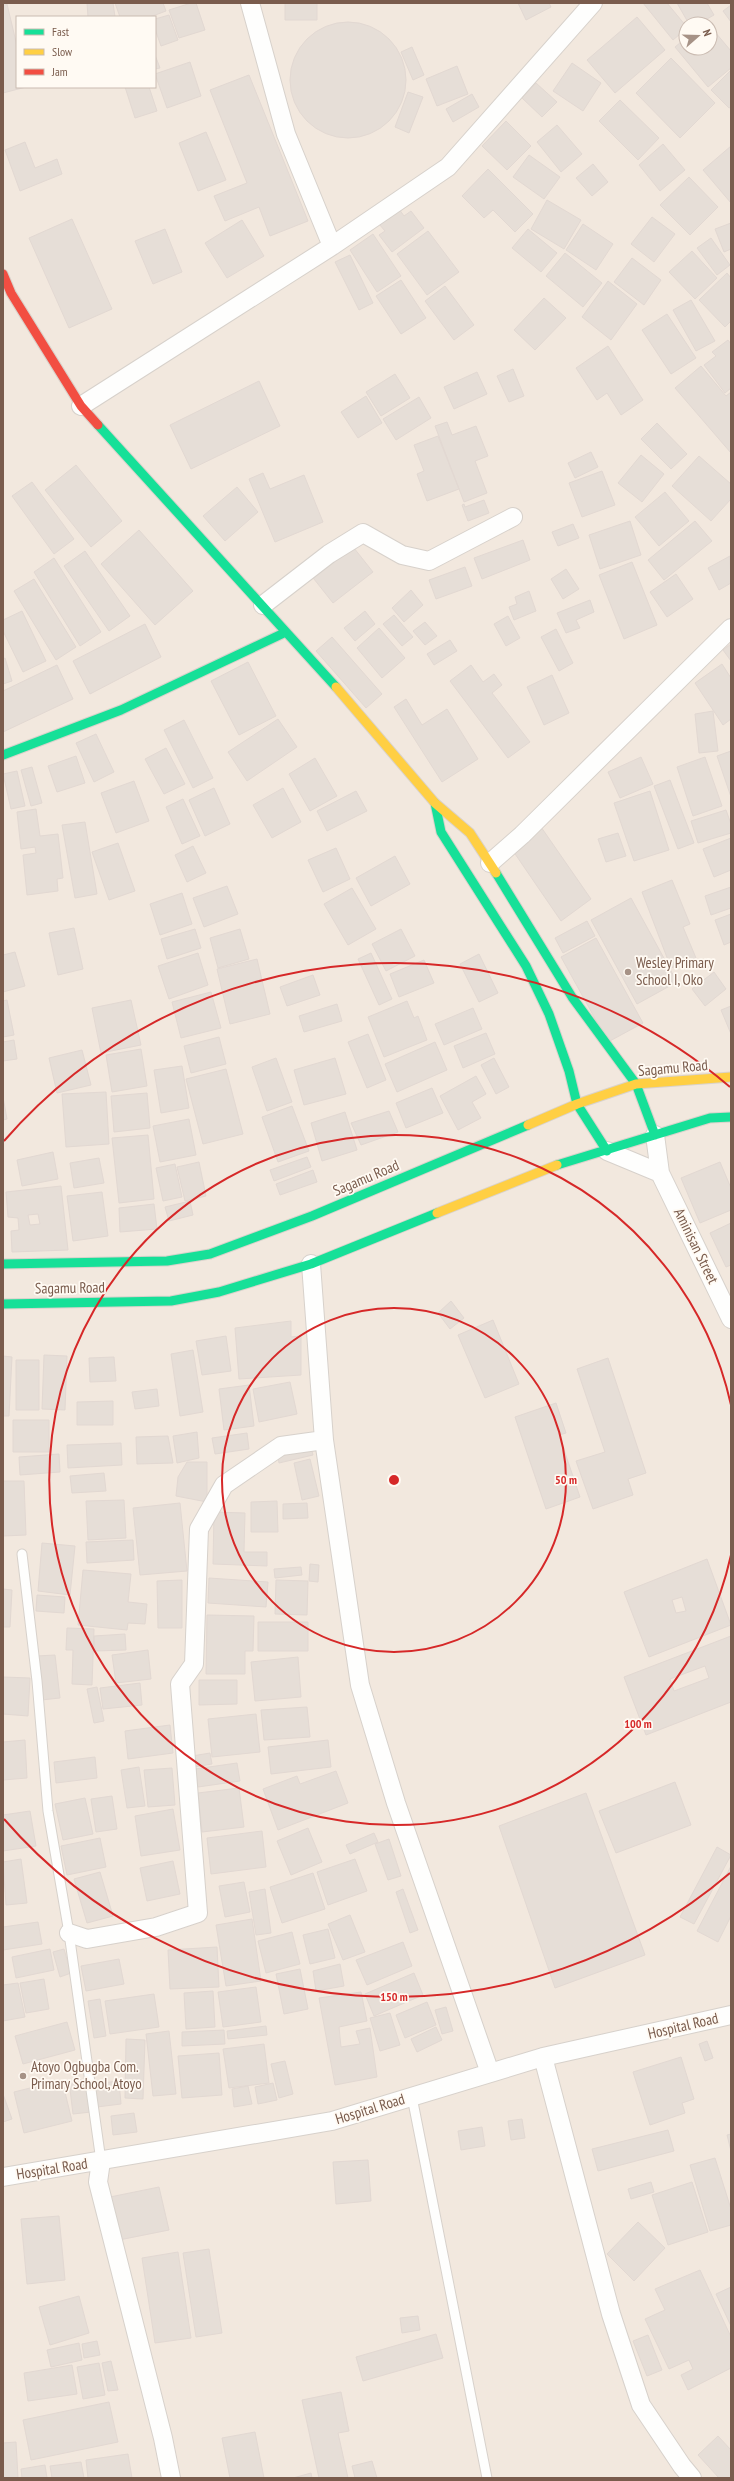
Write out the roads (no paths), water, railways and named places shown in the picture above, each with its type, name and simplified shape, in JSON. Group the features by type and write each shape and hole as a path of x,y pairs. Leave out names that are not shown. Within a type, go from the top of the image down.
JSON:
{"main road":[{"path":"3,274 7,294 81,406 351,704 434,803 470,833 513,898 572,997 636,1084 655,1135"},
{"path":"3,755 121,710 286,632"},
{"path":"434,803 441,832 526,966 545,1007 569,1071 577,1104 607,1151"},
{"name":"Sagamu Road","path":"3,1264 167,1261 210,1254 305,1218 577,1104 636,1084 731,1078"},
{"name":"Sagamu Road","path":"3,1304 171,1301 219,1292 311,1264 545,1169 710,1118 731,1117"}],"street":[{"path":"250,3 286,134 332,246"},
{"path":"81,406 332,246 448,167 593,3"},
{"path":"263,606 329,554 363,533 402,555 429,561 513,517"},
{"path":"490,863 522,836 731,628"},
{"name":"Aminisan Street","path":"655,1135 660,1173 731,1319"},
{"path":"607,1151 660,1173"},
{"path":"311,1264 324,1440 360,1685 396,1803 490,2073"},
{"path":"69,1933 87,1940 156,1927 198,1913 180,1684 194,1664 199,1529 224,1485 257,1461 282,1446 324,1440"},
{"name":"Hospital Road","path":"3,2177 332,2121 544,2057 731,2015"},
{"path":"544,2057 611,2314 641,2405 682,2466 692,2478"},
{"path":"101,2161 98,2182 163,2438 171,2478"}],"lane":[{"path":"22,1554 37,1681 48,1811 69,1933 101,2161"},
{"path":"412,2097 487,2478"}],"place":[{"name":"Wesley Primary School I, Oko","path":"628,972"},
{"name":"Atoyo Ogbugba Com. Primary School, Atoyo","path":"23,2076"}]}
